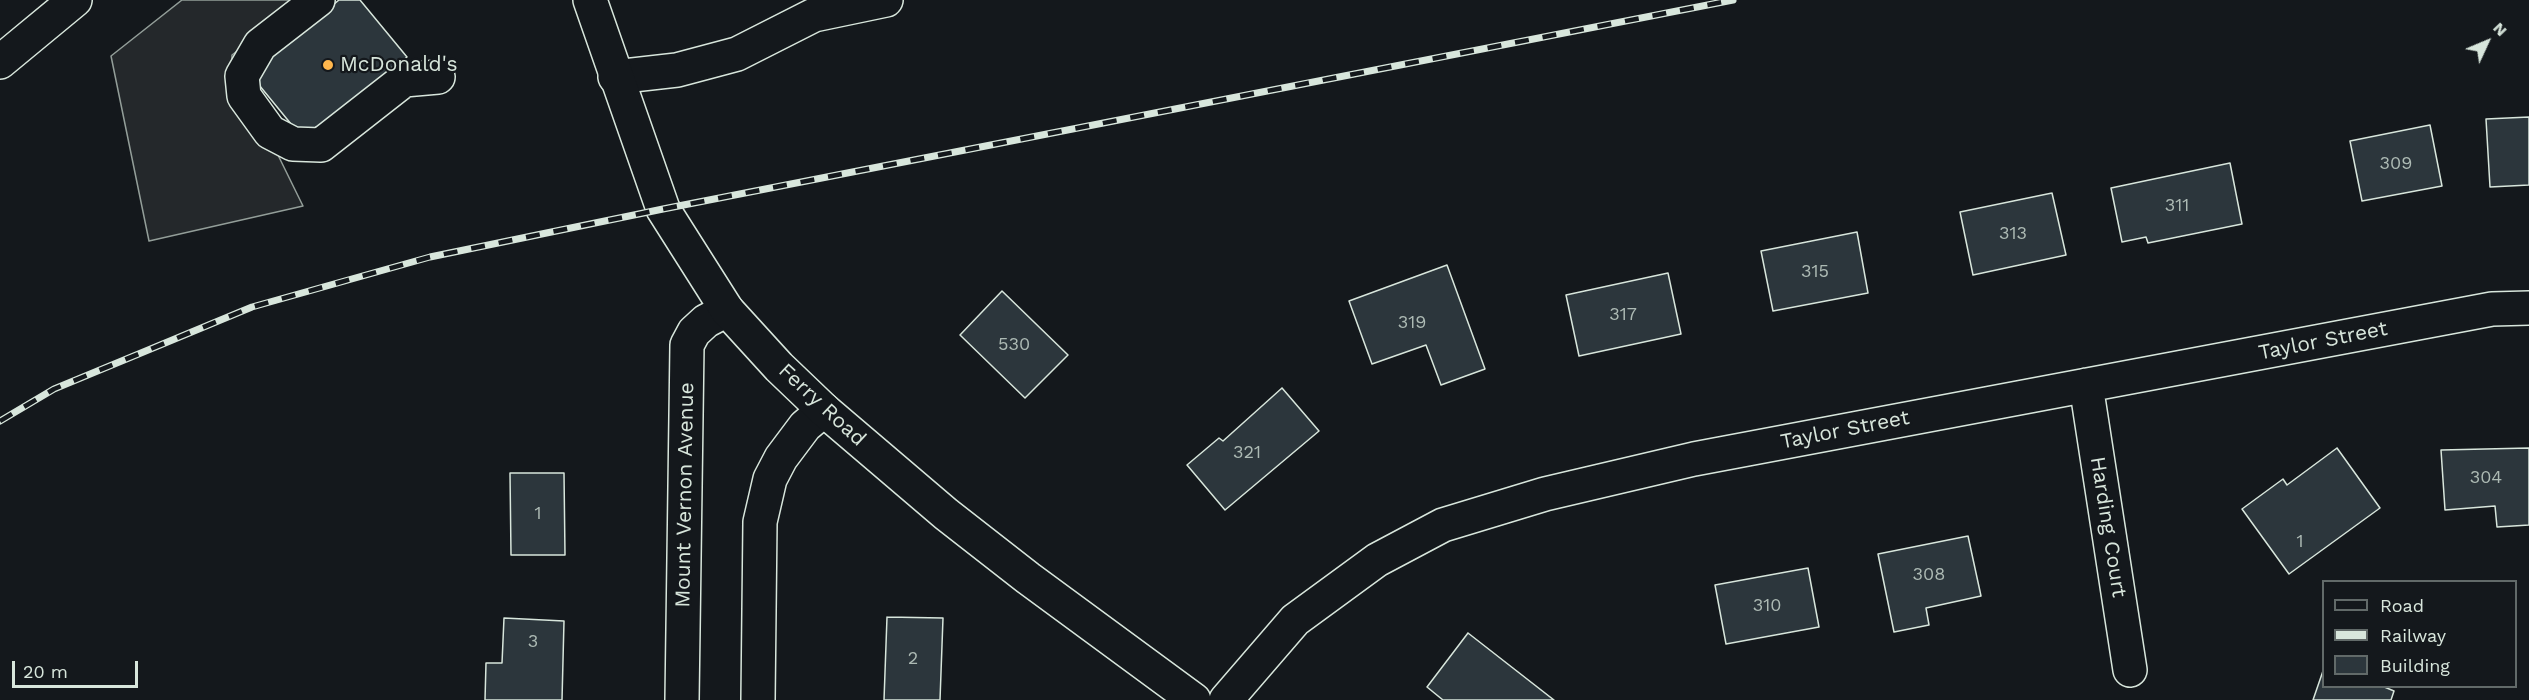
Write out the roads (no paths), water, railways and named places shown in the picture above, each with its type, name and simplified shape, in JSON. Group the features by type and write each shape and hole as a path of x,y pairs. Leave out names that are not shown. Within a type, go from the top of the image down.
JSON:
{"street":[{"path":"0,62 75,0"},
{"path":"318,0 260,45 242,76 244,96 270,132 293,144 321,145 404,80 438,77"},
{"name":"Ferry Road","path":"590,0 615,77 663,208 727,310 779,367 824,410 946,514 1028,578 1194,700"},
{"path":"615,77 677,70 737,54 823,8 886,0"},
{"name":"Taylor Street","path":"1226,700 1274,642 1313,604 1377,560 1443,525 1545,494 1695,459 2086,385 2492,309 2529,308"},
{"name":"Mount Vernon Avenue","path":"682,700 687,345 694,332 706,321 727,310"},
{"name":"Harding Court","path":"2086,385 2130,670"},
{"path":"758,700 760,522 770,479 781,458 805,426 824,410"}],"railway":[{"path":"0,421 54,389 252,307 430,257 663,209 1733,0"}],"place":[{"name":"McDonald's","path":"328,65"}]}
